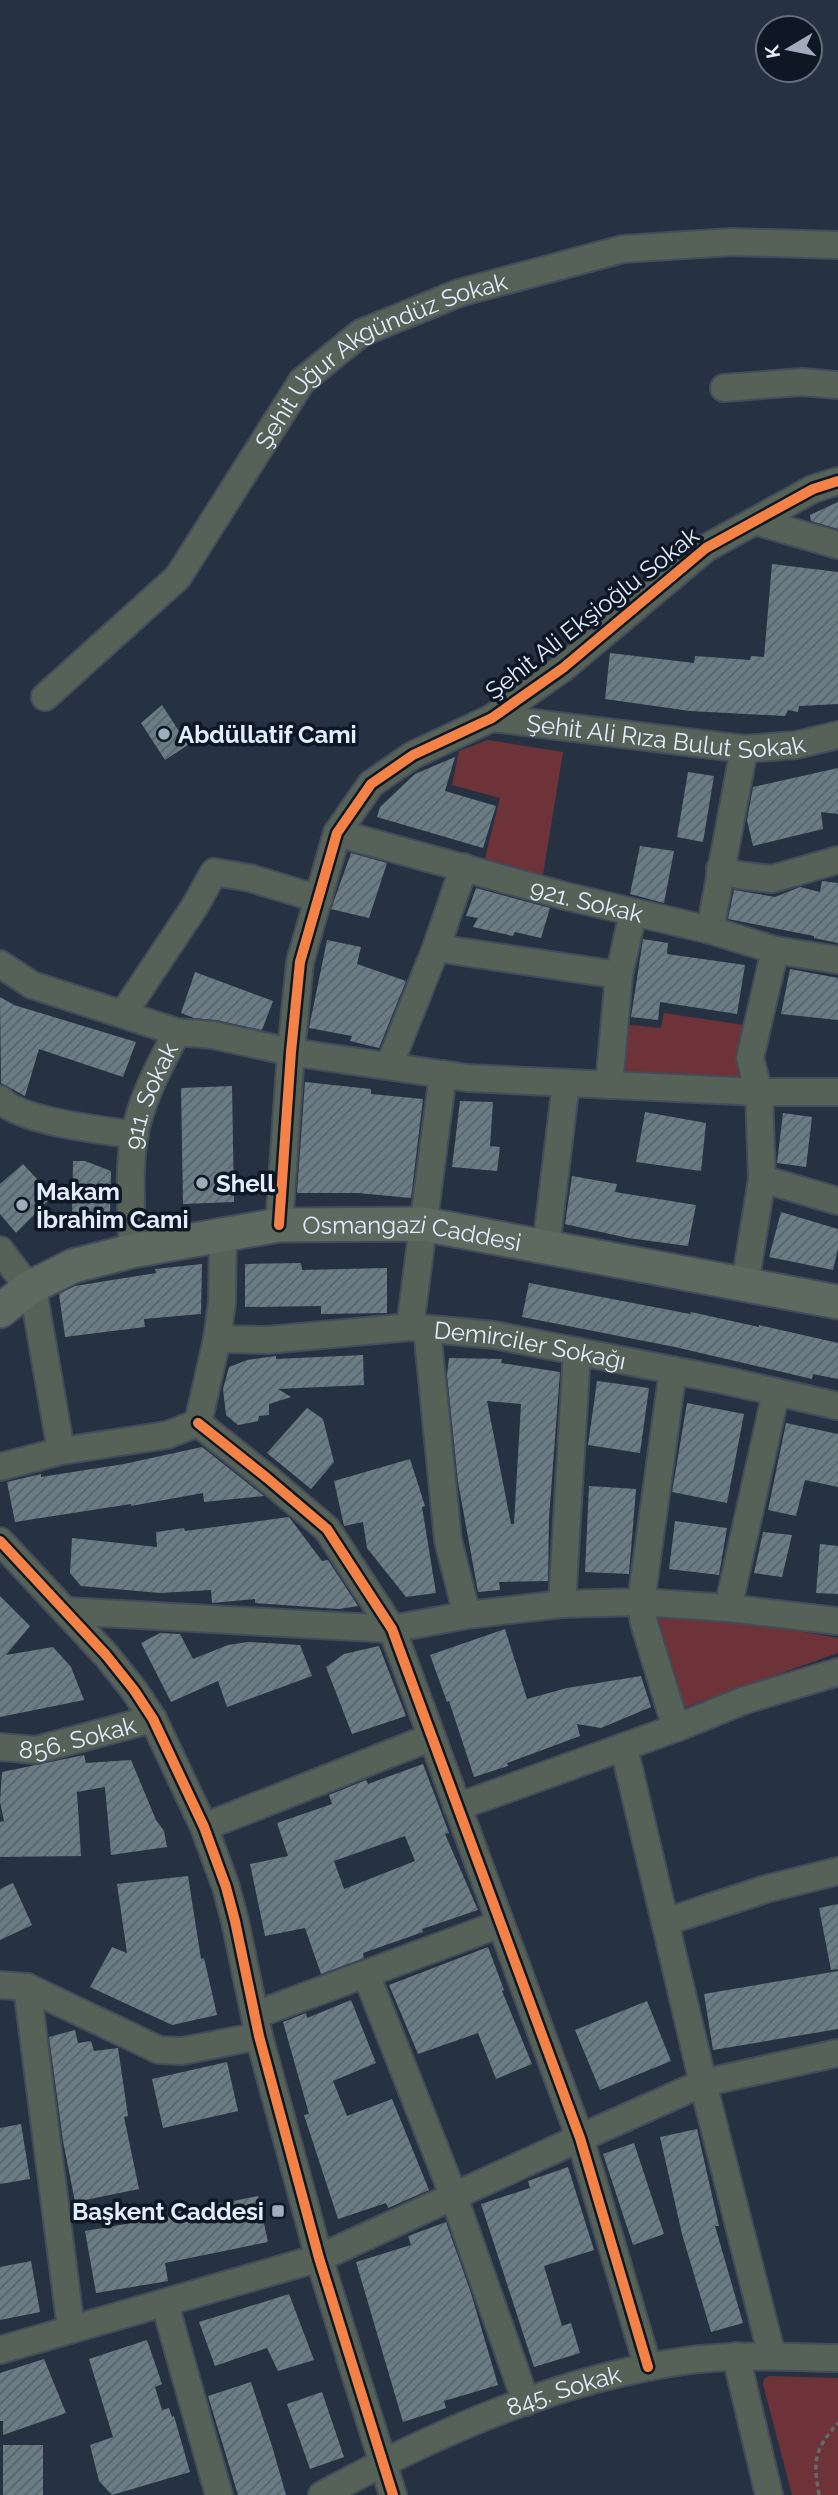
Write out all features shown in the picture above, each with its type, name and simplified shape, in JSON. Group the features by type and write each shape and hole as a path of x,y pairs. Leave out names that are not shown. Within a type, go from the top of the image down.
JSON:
{"main road":[{"name":"Osmangazi Caddesi","path":"0,1311 29,1288 73,1266 132,1251 279,1225 423,1224 838,1301"}],"street":[{"name":"Şehit Uğur Akgündüz Sokak","path":"45,697 178,577 302,381 361,332 459,293 623,249 732,242 838,245"},
{"path":"724,388 802,382 838,385"},
{"name":"Şehit Ali Ekşioğlu Sokak","path":"279,1225 300,962 337,833 371,784 413,755 492,718 563,668 706,548 813,489 838,481"},
{"path":"755,520 838,545"},
{"name":"Şehit Ali Rıza Bulut Sokak","path":"492,718 744,749 796,745 838,734"},
{"path":"710,930 744,749"},
{"name":"921. Sokak","path":"337,833 565,896 710,930 775,950 838,960"},
{"path":"720,869 738,875 772,879 838,860"},
{"path":"389,1066 436,948 464,866"},
{"path":"123,1014 214,873 250,878 319,899"},
{"path":"609,1085 619,975 633,913"},
{"path":"436,948 619,975"},
{"path":"745,1284 762,1179 760,1092 750,1058 775,950"},
{"path":"0,964 32,985 177,1031 213,1035 291,1052 468,1078 760,1092 838,1093"},
{"name":"911. Sokak","path":"132,1251 132,1163 135,1135 151,1081 177,1031"},
{"path":"443,1074 423,1224 418,1328 448,1539 467,1615"},
{"path":"546,1247 566,1083"},
{"path":"1,1105 59,1123 135,1135"},
{"path":"762,1179 838,1201"},
{"path":"198,1423 217,1339 222,1302 223,1233"},
{"path":"0,1250 29,1288 39,1316 61,1451"},
{"name":"Demirciler Sokağı","path":"217,1339 267,1340 418,1328 494,1335 838,1406"},
{"path":"562,1604 577,1351"},
{"path":"673,1370 641,1602 644,1623 676,1728"},
{"path":"728,1608 776,1392"},
{"path":"0,1467 61,1451 167,1435 198,1423"},
{"path":"198,1423 327,1530 392,1629 580,2138 648,2367"},
{"path":"0,1541 106,1655 153,1719 204,1827 226,1887 257,2025 319,2258 393,2495"},
{"path":"66,1611 392,1629 467,1615 562,1604 641,1602 728,1608 838,1621"},
{"path":"457,1807 624,1748 745,1699 838,1672"},
{"name":"856. Sokak","path":"0,1747 36,1750 153,1719"},
{"path":"204,1827 432,1737"},
{"path":"624,1748 703,2083 772,2356"},
{"path":"665,1922 766,1889 838,1871"},
{"path":"0,1985 27,1987 159,2050 182,2051 257,2025 366,1974 500,1924"},
{"path":"366,1974 454,2197 526,2402"},
{"path":"27,1987 71,2329"},
{"path":"0,2350 319,2258 703,2083 838,2053"},
{"path":"165,2304 219,2495"},
{"path":"736,2356 769,2495"},
{"name":"845. Sokak","path":"322,2495 383,2462 526,2402 595,2380 648,2367 736,2356 838,2358"}],"path":[{"path":"813,2495 819,2494 816,2455 823,2440 838,2423"}],"shaded area":[{"path":"488,740 563,752 543,875 484,862 500,798 452,785 459,751"},
{"path":"664,1013 750,1026 739,1084 615,1079 621,1024 661,1028"},
{"path":"658,1617 723,1618 838,1638 838,1653 683,1708"},
{"path":"769,2376 838,2378 838,2495 792,2495 763,2384 764,2379"}],"building":[{"path":"838,502 838,529 811,521 810,515"},
{"path":"772,564 838,572 838,704 799,706 798,712 788,710 785,716 690,711 605,699 610,653 694,663 695,656 750,660 751,656 764,657"},
{"name":"Abdüllatif Cami","path":"162,705 188,745 165,760 141,723"},
{"path":"455,757 445,791 496,806 483,848 377,817 380,807 415,774"},
{"path":"838,768 838,814 821,812 823,829 753,846 747,820 753,787"},
{"path":"688,772 714,776 703,842 677,837"},
{"path":"640,846 674,851 664,903 630,894"},
{"path":"351,853 387,863 369,918 331,909"},
{"path":"822,881 838,883 838,943 728,919 734,890 775,897 800,887 820,892"},
{"path":"476,888 550,908 541,938 515,932 513,936 473,927 478,918 466,916"},
{"path":"643,939 668,943 667,954 745,965 737,1014 660,1002 658,1020 631,1017"},
{"path":"327,940 361,947 357,964 406,981 379,1048 350,1041 352,1036 309,1028"},
{"path":"790,969 838,978 838,1020 781,1014"},
{"path":"195,972 273,1001 262,1030 194,1018 181,1013"},
{"path":"0,997 14,1005 136,1042 123,1077 39,1049 25,1096 1,1083"},
{"path":"305,1082 371,1089 371,1094 423,1099 411,1198 358,1193 297,1193"},
{"path":"232,1086 234,1202 183,1204 181,1088"},
{"path":"460,1101 493,1102 490,1146 500,1147 497,1171 452,1167"},
{"path":"645,1112 706,1123 701,1171 636,1162"},
{"path":"783,1113 812,1117 806,1167 777,1163"},
{"path":"73,1161 85,1161 111,1171 110,1214 72,1219"},
{"name":"Makam İbrahim Cami","path":"23,1164 53,1196 16,1233 0,1214 0,1184"},
{"path":"572,1176 617,1184 615,1192 696,1205 688,1246 628,1238 565,1224"},
{"path":"781,1212 838,1229 838,1249 833,1270 769,1257"},
{"path":"301,1263 302,1270 387,1268 387,1313 321,1314 321,1306 245,1307 245,1264"},
{"path":"202,1264 201,1314 144,1319 145,1327 65,1337 59,1294 75,1286 156,1273 155,1269"},
{"path":"529,1283 759,1325 838,1343 838,1379 813,1374 812,1379 675,1347 522,1317"},
{"path":"363,1355 364,1385 278,1389 291,1397 269,1404 269,1415 259,1416 258,1421 238,1425 226,1415 223,1389 229,1367 247,1360 276,1356 276,1359"},
{"path":"449,1358 502,1359 501,1363 560,1372 549,1518 548,1581 499,1582 500,1590 478,1592 458,1482 447,1375","holes":["487,1401 521,1404 514,1524 511,1524"]},
{"path":"597,1381 649,1388 640,1453 588,1445"},
{"path":"687,1403 744,1414 727,1503 672,1492"},
{"path":"307,1408 323,1419 334,1462 311,1489 267,1453"},
{"path":"786,1423 838,1434 838,1487 805,1480 796,1516 768,1510"},
{"path":"202,1447 264,1496 204,1502 203,1493 15,1522 7,1482 41,1474 41,1477 124,1464"},
{"path":"410,1459 425,1506 422,1507 436,1593 406,1597 367,1548 363,1522 344,1526 334,1481"},
{"path":"589,1486 636,1489 629,1574 585,1572"},
{"path":"289,1517 322,1561 328,1560 358,1606 339,1609 255,1603 255,1599 212,1603 211,1590 160,1593 81,1586 70,1573 72,1538 157,1547 156,1532 184,1528 185,1531"},
{"path":"675,1521 727,1528 719,1575 669,1569"},
{"path":"763,1532 792,1535 782,1577 754,1573"},
{"path":"820,1544 838,1546 838,1594 816,1593"},
{"path":"0,1596 30,1626 6,1655 53,1647 71,1667 84,1700 0,1717"},
{"path":"505,1629 527,1699 567,1688 641,1676 651,1707 601,1728 577,1724 580,1736 474,1777 449,1701 447,1702 430,1655"},
{"path":"160,1633 180,1634 193,1659 228,1645 248,1642 300,1645 312,1676 227,1707 218,1681 171,1702 141,1643"},
{"path":"379,1646 406,1716 352,1734 326,1667 344,1654"},
{"path":"84,1755 86,1763 131,1760 156,1820 164,1831 167,1847 111,1855 105,1787 77,1792 81,1856 0,1857 0,1822 4,1821 0,1802 2,1772"},
{"path":"423,1764 449,1833 445,1834 478,1910 363,1953 364,1958 321,1974 305,1928 265,1936 250,1864 288,1856 277,1823 332,1804 329,1795 366,1780 368,1784","holes":["405,1836 415,1861 344,1889 334,1861"]},
{"path":"188,1876 201,1959 204,1958 217,2015 172,2025 90,1987 112,1947 127,1953 117,1884"},
{"path":"13,1883 32,1925 0,1940 0,1889"},
{"path":"838,1904 838,1969 831,1970 819,1908"},
{"path":"488,1947 504,1990 502,1991 532,2064 496,2079 478,2033 418,2054 389,1985"},
{"path":"838,1971 838,2029 713,2050 704,1994"},
{"path":"351,2000 376,2063 333,2081 347,2116 392,2099 429,2190 388,2208 386,2203 338,2219 304,2115 309,2114 283,2022 306,2013 307,2018"},
{"path":"647,2001 671,2061 600,2090 575,2030"},
{"path":"75,2030 78,2043 91,2041 94,2051 118,2048 128,2116 124,2117 139,2189 75,2202 63,2141 49,2037"},
{"path":"227,2062 238,2111 163,2128 152,2079"},
{"path":"21,2124 30,2179 0,2184 0,2128"},
{"path":"697,2129 719,2226 715,2226 743,2323 711,2332 682,2234 660,2137"},
{"path":"634,2143 664,2234 633,2245 603,2154"},
{"path":"568,2167 594,2250 544,2266 562,2326 571,2323 580,2353 534,2367 481,2204 530,2188 528,2181"},
{"path":"258,2196 268,2242 165,2263 168,2281 96,2293 85,2231 172,2216 171,2213"},
{"path":"446,2222 471,2293 498,2385 444,2401 446,2408 403,2422 356,2262 411,2245 408,2236"},
{"path":"31,2261 40,2312 0,2320 0,2267"},
{"path":"289,2294 314,2360 278,2371 267,2348 215,2366 199,2322"},
{"path":"147,2340 162,2384 155,2387 162,2410 169,2408 172,2417 174,2416 190,2472 112,2495 99,2481 90,2445 113,2437 89,2359"},
{"path":"44,2359 66,2413 3,2435 3,2421 0,2421 0,2373"},
{"path":"251,2382 286,2495 238,2495 208,2396"},
{"path":"322,2392 344,2457 310,2469 287,2404"},
{"path":"3,2445 43,2445 43,2495 3,2495"}],"cycle path":[{"path":"279,1225 300,962 337,833 371,784 413,755 492,718 563,668 706,548 813,489 838,481"},
{"path":"198,1423 327,1529 392,1629 580,2138 648,2367"},
{"path":"0,1541 106,1655 134,1690 153,1719 204,1827 226,1887 259,2036 319,2258 393,2495"}],"place":[{"name":"Abdüllatif Cami","path":"164,734"},
{"name":"Shell","path":"202,1183"},
{"name":"Makam İbrahim Cami","path":"22,1205"},
{"name":"Başkent Caddesi","path":"278,2211"}]}
